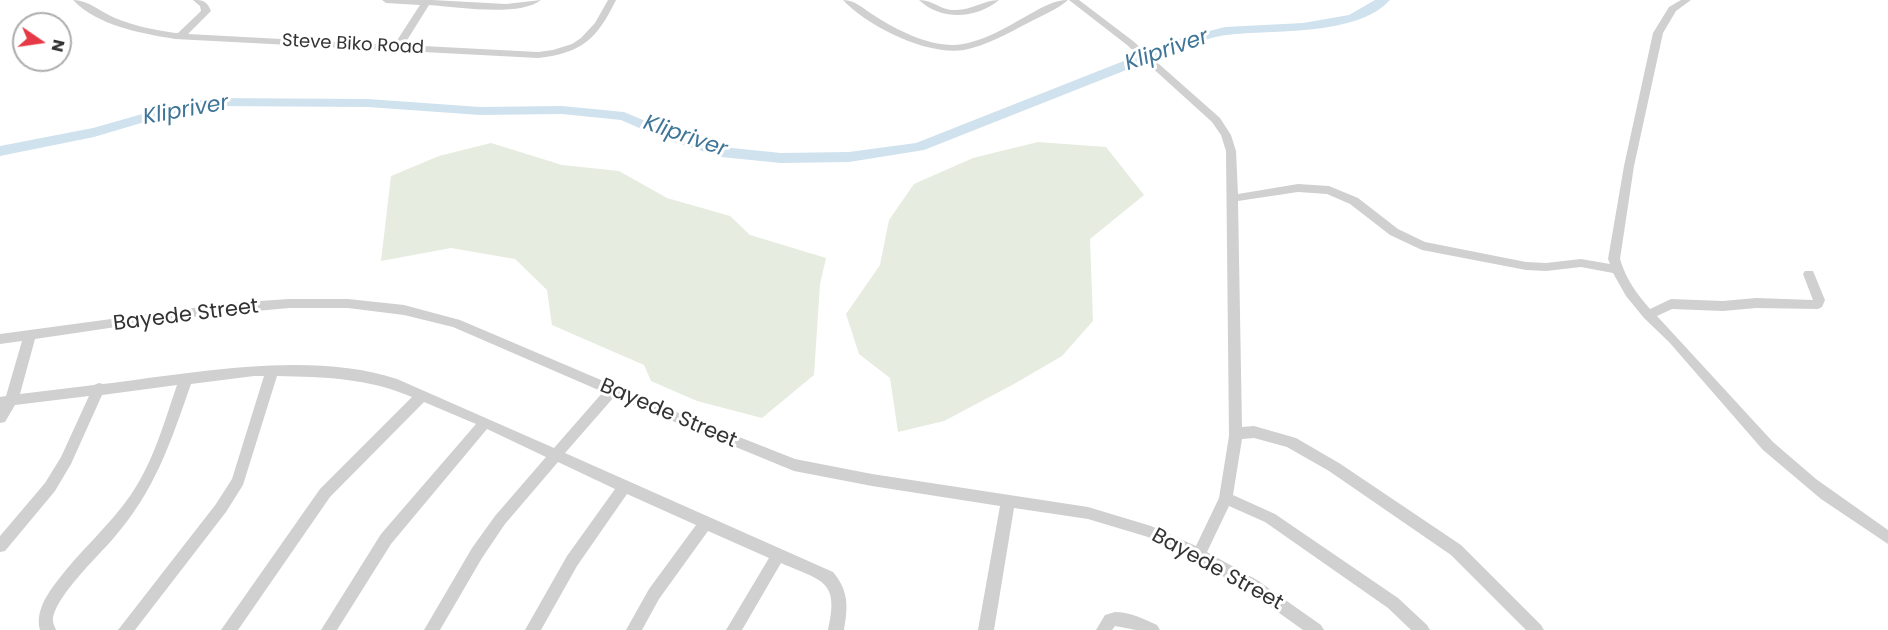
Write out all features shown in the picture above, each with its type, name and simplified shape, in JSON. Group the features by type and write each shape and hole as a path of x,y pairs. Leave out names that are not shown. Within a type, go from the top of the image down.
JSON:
{"street":[{"name":"Steve Biko Road","path":"77,0 89,9 121,25 181,36 538,55 554,53 580,44 591,36 612,0"},
{"path":"181,36 206,11 204,5 197,0"},
{"path":"386,0 506,7 534,1"},
{"path":"847,0 869,17 921,42 954,48 966,46 994,35 1064,0"},
{"path":"923,0 942,12 955,14 995,0"},
{"path":"1073,0 1130,43 1216,120 1226,135 1231,152 1236,436 1226,498 1199,555"},
{"path":"1687,0 1672,9 1658,33 1627,177 1614,259 1617,269 1633,300 1768,446 1800,474 1888,538"},
{"path":"397,48 426,2"},
{"path":"1233,198 1299,188 1329,190 1354,201 1394,232 1422,246 1526,266 1546,267 1581,263 1617,269"},
{"path":"1648,315 1671,304 1723,306 1755,303 1818,304 1819,300 1809,273"},
{"name":"Bayede Street","path":"0,339 241,308 313,304 382,308 428,315 456,323 610,391 794,465 1088,513 1151,532 1199,555 1252,585 1316,630"},
{"path":"0,418 25,336"},
{"path":"6,400 254,371 320,371 360,375 393,383 485,422 624,487 828,577 838,588 841,599 836,630"},
{"path":"126,630 221,508 238,481 272,371"},
{"path":"48,630 44,624 45,614 52,598 119,521 145,484 157,461 186,379"},
{"path":"0,546 50,487 66,460 99,388"},
{"path":"432,630 494,528 610,391"},
{"path":"229,630 326,494 422,395"},
{"path":"328,630 386,539 485,422"},
{"path":"1236,436 1244,432 1254,432 1291,442 1334,467 1456,550 1536,630"},
{"path":"532,630 572,561 624,487"},
{"path":"1226,498 1270,518 1393,603 1422,630"},
{"path":"986,630 1008,501"},
{"path":"634,630 654,594 706,524"},
{"path":"734,630 778,555"},
{"path":"1104,630 1110,620 1116,618 1152,630"}],"shaded area":[{"path":"1038,142 1106,147 1144,195 1090,239 1093,321 1062,356 1014,384 944,421 898,432 890,378 859,354 846,314 880,265 889,220 914,184 973,158"},
{"path":"491,143 562,165 619,171 667,198 730,216 750,235 826,258 820,284 814,375 762,418 697,401 651,381 644,365 552,325 547,290 515,259 451,248 381,261 391,176 439,156"}],"waterway":[{"name":"Klipriver","path":"0,151 94,132 167,111 212,102 368,103 480,111 562,110 624,116 667,135 721,152 781,158 849,157 919,147 1187,41 1225,31 1303,27 1353,18 1384,0"}]}
